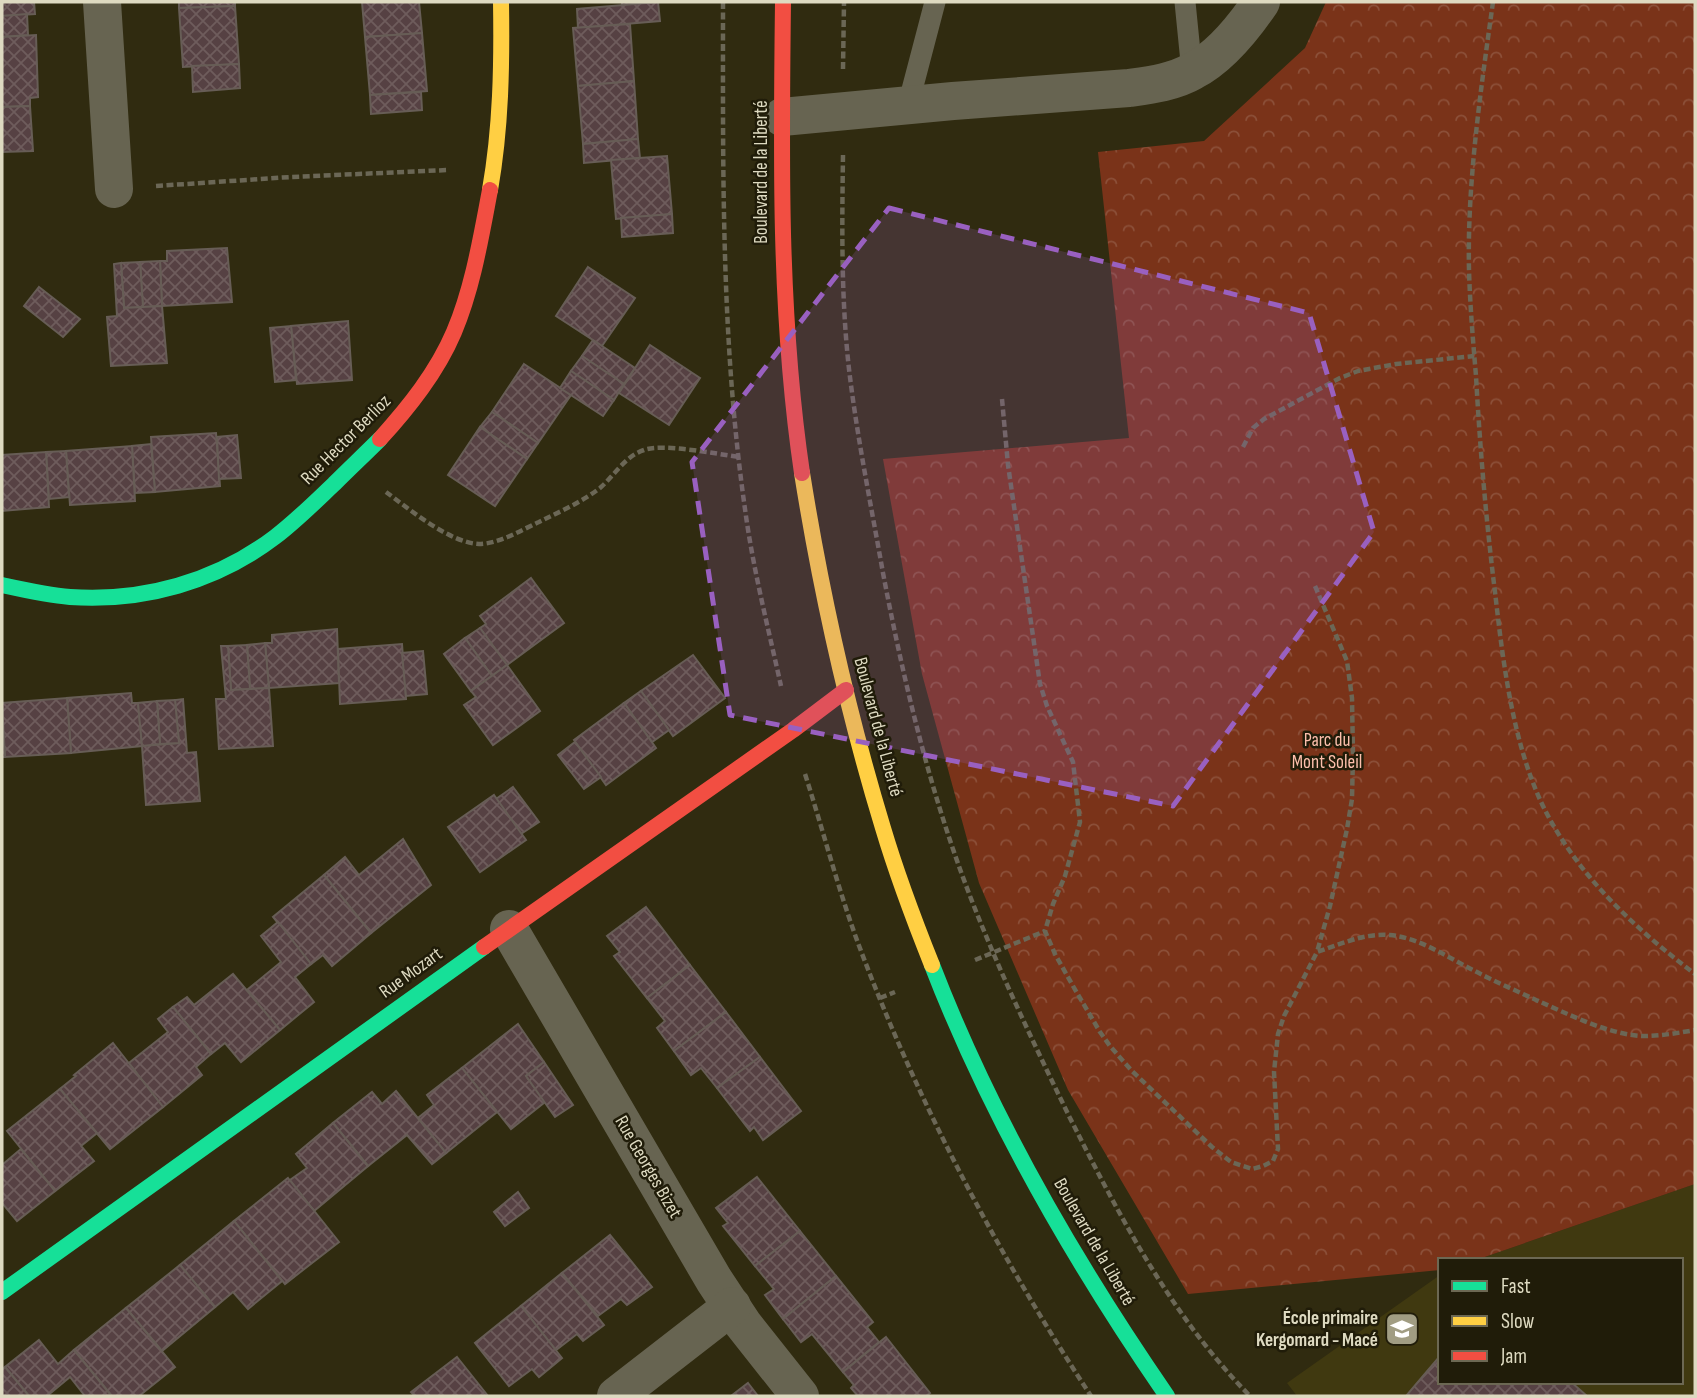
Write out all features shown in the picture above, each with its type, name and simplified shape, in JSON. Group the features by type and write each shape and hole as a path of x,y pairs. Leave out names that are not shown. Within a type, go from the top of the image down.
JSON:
{"street":[{"path":"102,2 114,190"},
{"name":"Rue Hector Berlioz","path":"2,585 55,596 97,599 152,593 203,578 265,545 389,430 436,365 453,334 471,281 491,184 499,124 501,2"},
{"name":"Boulevard de la Liberté","path":"783,2 783,277 795,429 813,541 861,752 886,840 909,906 950,1008 1008,1131 1102,1299 1167,1396"},
{"path":"782,117 1153,84 1192,72 1208,62 1237,33 1261,2"},
{"name":"Rue Mozart","path":"2,1292 846,690"},
{"name":"Rue Georges Bizet","path":"509,929 707,1268 756,1341 800,1396"},
{"path":"616,1396 732,1306"}],"lane":[{"path":"908,105 935,2"},
{"path":"1185,2 1192,72"}],"path":[{"path":"723,2 725,286 732,393 751,548 782,687"},
{"path":"844,2 842,224 849,366 866,485 899,651 938,802 970,896 993,953 1089,1155 1160,1282 1196,1335 1247,1395"},
{"path":"1493,2 1482,83 1470,223 1469,270 1486,521 1504,662 1523,753 1545,810 1572,856 1625,915 1695,974"},
{"path":"114,190 291,177 452,170"},
{"path":"1243,447 1253,428 1264,419 1349,375 1396,364 1474,356"},
{"path":"1002,399 1008,465 1040,684 1047,706 1073,762 1080,822 1065,876 1045,931 1055,954 1100,1032 1131,1070 1212,1147 1231,1162 1252,1169 1273,1161 1278,1149 1274,1072 1278,1034 1284,1016 1317,952 1330,906 1352,799 1352,698 1347,661 1315,586"},
{"path":"351,468 452,536 480,544 518,532 579,501 600,488 642,450 656,447 739,457"},
{"path":"804,769 846,909 901,1049 986,1222 1040,1317 1091,1396"},
{"path":"1317,952 1365,937 1389,935 1404,938 1417,941 1483,976 1601,1027 1641,1035 1666,1035 1695,1030"}],"highlighted area":[{"path":"889,208 1309,313 1374,532 1173,806 730,715 692,462"}],"shaded area":[{"name":"École primaire Kergomard - Macé","path":"1695,1184 1695,1396 1297,1396 1287,1383 1438,1276 1438,1384 1683,1384 1683,1258 1482,1258"}],"green space":[{"name":"Parc du Mont Soleil","path":"1326,2 1695,2 1695,1184 1482,1258 1438,1258 1438,1270 1188,1294 1068,1090 979,883 922,674 883,459 1129,438 1098,152 1204,141 1305,48"}],"building":[{"path":"2,2 34,2 35,14 2,16"},
{"path":"179,2 235,2 235,6 179,8"},
{"path":"362,2 419,2 422,33 365,37"},
{"path":"622,2 661,2 622,5"},
{"path":"658,2 660,21 578,28 577,9"},
{"path":"235,6 239,64 183,67 179,8"},
{"path":"27,14 28,35 2,37 2,16"},
{"path":"630,24 634,81 578,86 573,28"},
{"path":"422,33 427,91 370,95 365,37"},
{"path":"36,35 38,97 30,98 30,106 2,107 2,37"},
{"path":"239,64 240,88 193,92 192,66"},
{"path":"634,81 638,139 583,144 578,86"},
{"path":"421,92 422,110 371,114 370,95"},
{"path":"30,106 33,151 2,152 2,107"},
{"path":"638,139 640,158 584,163 583,144"},
{"path":"667,156 672,214 616,219 611,160"},
{"path":"672,214 673,233 622,237 621,218"},
{"path":"227,248 232,302 162,306 160,261 167,261 167,251"},
{"path":"160,261 162,306 143,307 140,262"},
{"path":"140,262 143,307 124,308 121,263"},
{"path":"121,263 124,308 162,306 167,363 111,366 107,317 117,316 114,264"},
{"path":"588,267 635,298 602,346 556,316"},
{"path":"39,287 80,319 63,337 24,306"},
{"path":"348,321 352,380 297,384 291,326"},
{"path":"291,326 296,380 275,382 270,328"},
{"path":"593,340 635,368 624,384 582,356"},
{"path":"650,345 700,378 669,425 619,393"},
{"path":"582,356 624,384 614,400 571,371"},
{"path":"524,364 571,395 538,443 492,412"},
{"path":"571,371 614,400 603,416 560,388"},
{"path":"492,412 538,443 527,459 480,427"},
{"path":"480,427 527,459 495,506 448,475"},
{"path":"216,433 220,486 155,492 151,437"},
{"path":"237,435 241,478 219,479 217,437"},
{"path":"151,444 155,492 135,493 132,446"},
{"path":"132,446 135,501 70,505 66,451"},
{"path":"66,451 69,497 49,499 46,452"},
{"path":"46,452 49,507 2,511 2,455"},
{"path":"531,578 564,623 507,665 480,628 486,624 480,616"},
{"path":"480,628 507,665 492,676 465,638"},
{"path":"337,629 339,683 269,688 265,643 272,643 272,635"},
{"path":"465,638 492,676 471,691 444,654"},
{"path":"265,643 269,688 250,689 247,645"},
{"path":"402,644 406,699 340,704 338,649"},
{"path":"247,645 250,689 231,690 228,646"},
{"path":"221,646 228,646 231,690 269,688 273,746 219,749 216,699 226,699"},
{"path":"423,651 427,694 406,696 402,653"},
{"path":"693,655 725,698 673,736 641,691"},
{"path":"507,665 540,711 493,745 464,705 476,697 471,691"},
{"path":"641,691 669,730 652,742 624,703"},
{"path":"131,693 132,703 138,703 142,746 71,753 67,698"},
{"path":"67,698 71,753 5,757 2,703"},
{"path":"183,699 187,753 196,752 200,801 146,805 142,746 179,743 175,700"},
{"path":"175,700 179,743 160,744 157,701"},
{"path":"157,701 160,744 142,746 138,703"},
{"path":"624,703 656,748 606,785 574,740"},
{"path":"2,718 5,757 2,757"},
{"path":"575,742 601,777 584,789 558,755"},
{"path":"513,787 539,822 521,834 496,799"},
{"path":"494,795 526,840 480,872 448,827"},
{"path":"403,839 431,885 371,933 324,875 345,857 359,875"},
{"path":"324,875 371,933 332,966 323,955 311,964 273,917"},
{"path":"646,907 690,965 647,998 614,956 620,952 607,936"},
{"path":"278,922 311,964 295,977 314,1002 280,1030 247,990 281,962 261,936"},
{"path":"690,965 726,1012 674,1051 657,1028 665,1021 647,998"},
{"path":"233,974 280,1030 241,1062 225,1043 211,1054 173,1007 187,997 194,1005"},
{"path":"173,1007 211,1054 196,1067 202,1075 163,1107 129,1063 168,1032 158,1019"},
{"path":"726,1012 760,1057 717,1088 701,1068 691,1075 674,1051"},
{"path":"518,1024 544,1062 526,1076 545,1102 511,1129 462,1068"},
{"path":"113,1043 163,1107 110,1149 60,1089"},
{"path":"760,1057 801,1111 763,1140 754,1127 750,1131 717,1088"},
{"path":"544,1062 573,1105 555,1117 526,1076"},
{"path":"462,1068 497,1112 446,1153 418,1118 434,1105 427,1095"},
{"path":"60,1089 97,1133 81,1146 94,1161 55,1191 7,1131"},
{"path":"396,1091 446,1153 432,1164 407,1135 368,1166 333,1123 372,1092 382,1104"},
{"path":"333,1123 368,1166 314,1211 290,1180 307,1168 296,1154"},
{"path":"21,1149 55,1191 17,1221 2,1203 2,1165"},
{"path":"757,1177 800,1231 755,1266 723,1226 728,1223 716,1208"},
{"path":"288,1178 339,1242 285,1284 234,1221"},
{"path":"518,1192 529,1208 505,1226 494,1212"},
{"path":"234,1221 282,1281 248,1309 233,1292 215,1307 180,1265"},
{"path":"800,1231 836,1276 783,1319 765,1295 774,1289 755,1266"},
{"path":"610,1235 652,1287 627,1305 621,1299 598,1316 562,1273"},
{"path":"180,1265 215,1307 162,1351 126,1308"},
{"path":"562,1273 604,1325 583,1341 577,1334 556,1350 521,1306"},
{"path":"836,1276 873,1322 867,1327 879,1342 843,1372 812,1334 801,1342 783,1319"},
{"path":"521,1306 562,1358 539,1377 532,1369 509,1386 475,1343"},
{"path":"126,1308 175,1367 139,1396 112,1396 74,1350"},
{"path":"886,1337 930,1393 926,1396 858,1396 851,1388 854,1385 843,1372"},
{"path":"39,1340 58,1364 74,1350 110,1394 85,1396 70,1377 47,1396 29,1396 5,1367"},
{"path":"457,1357 488,1396 415,1396 411,1392"},
{"path":"1438,1358 1438,1384 1573,1384 1587,1396 1406,1396"},
{"path":"5,1367 29,1396 2,1396 2,1370"},
{"path":"748,1383 758,1396 731,1396"}],"traffic: fast":[{"path":"2,585 53,595 97,598 151,592 203,577 252,553 275,537 380,439"},
{"path":"2,1292 484,947"},
{"path":"932,965 981,1078 1037,1187 1099,1293 1167,1396"}],"traffic: slow":[{"path":"490,190 500,96 501,2"},
{"path":"802,473 827,607 858,741 894,863 932,965"}],"traffic: jam":[{"path":"783,2 782,179 785,297 794,414 802,473"},
{"path":"380,439 421,389 454,332 471,280 490,190"},
{"path":"484,947 846,690"}],"place":[{"name":"École primaire Kergomard - Macé","path":"1402,1329"}]}
